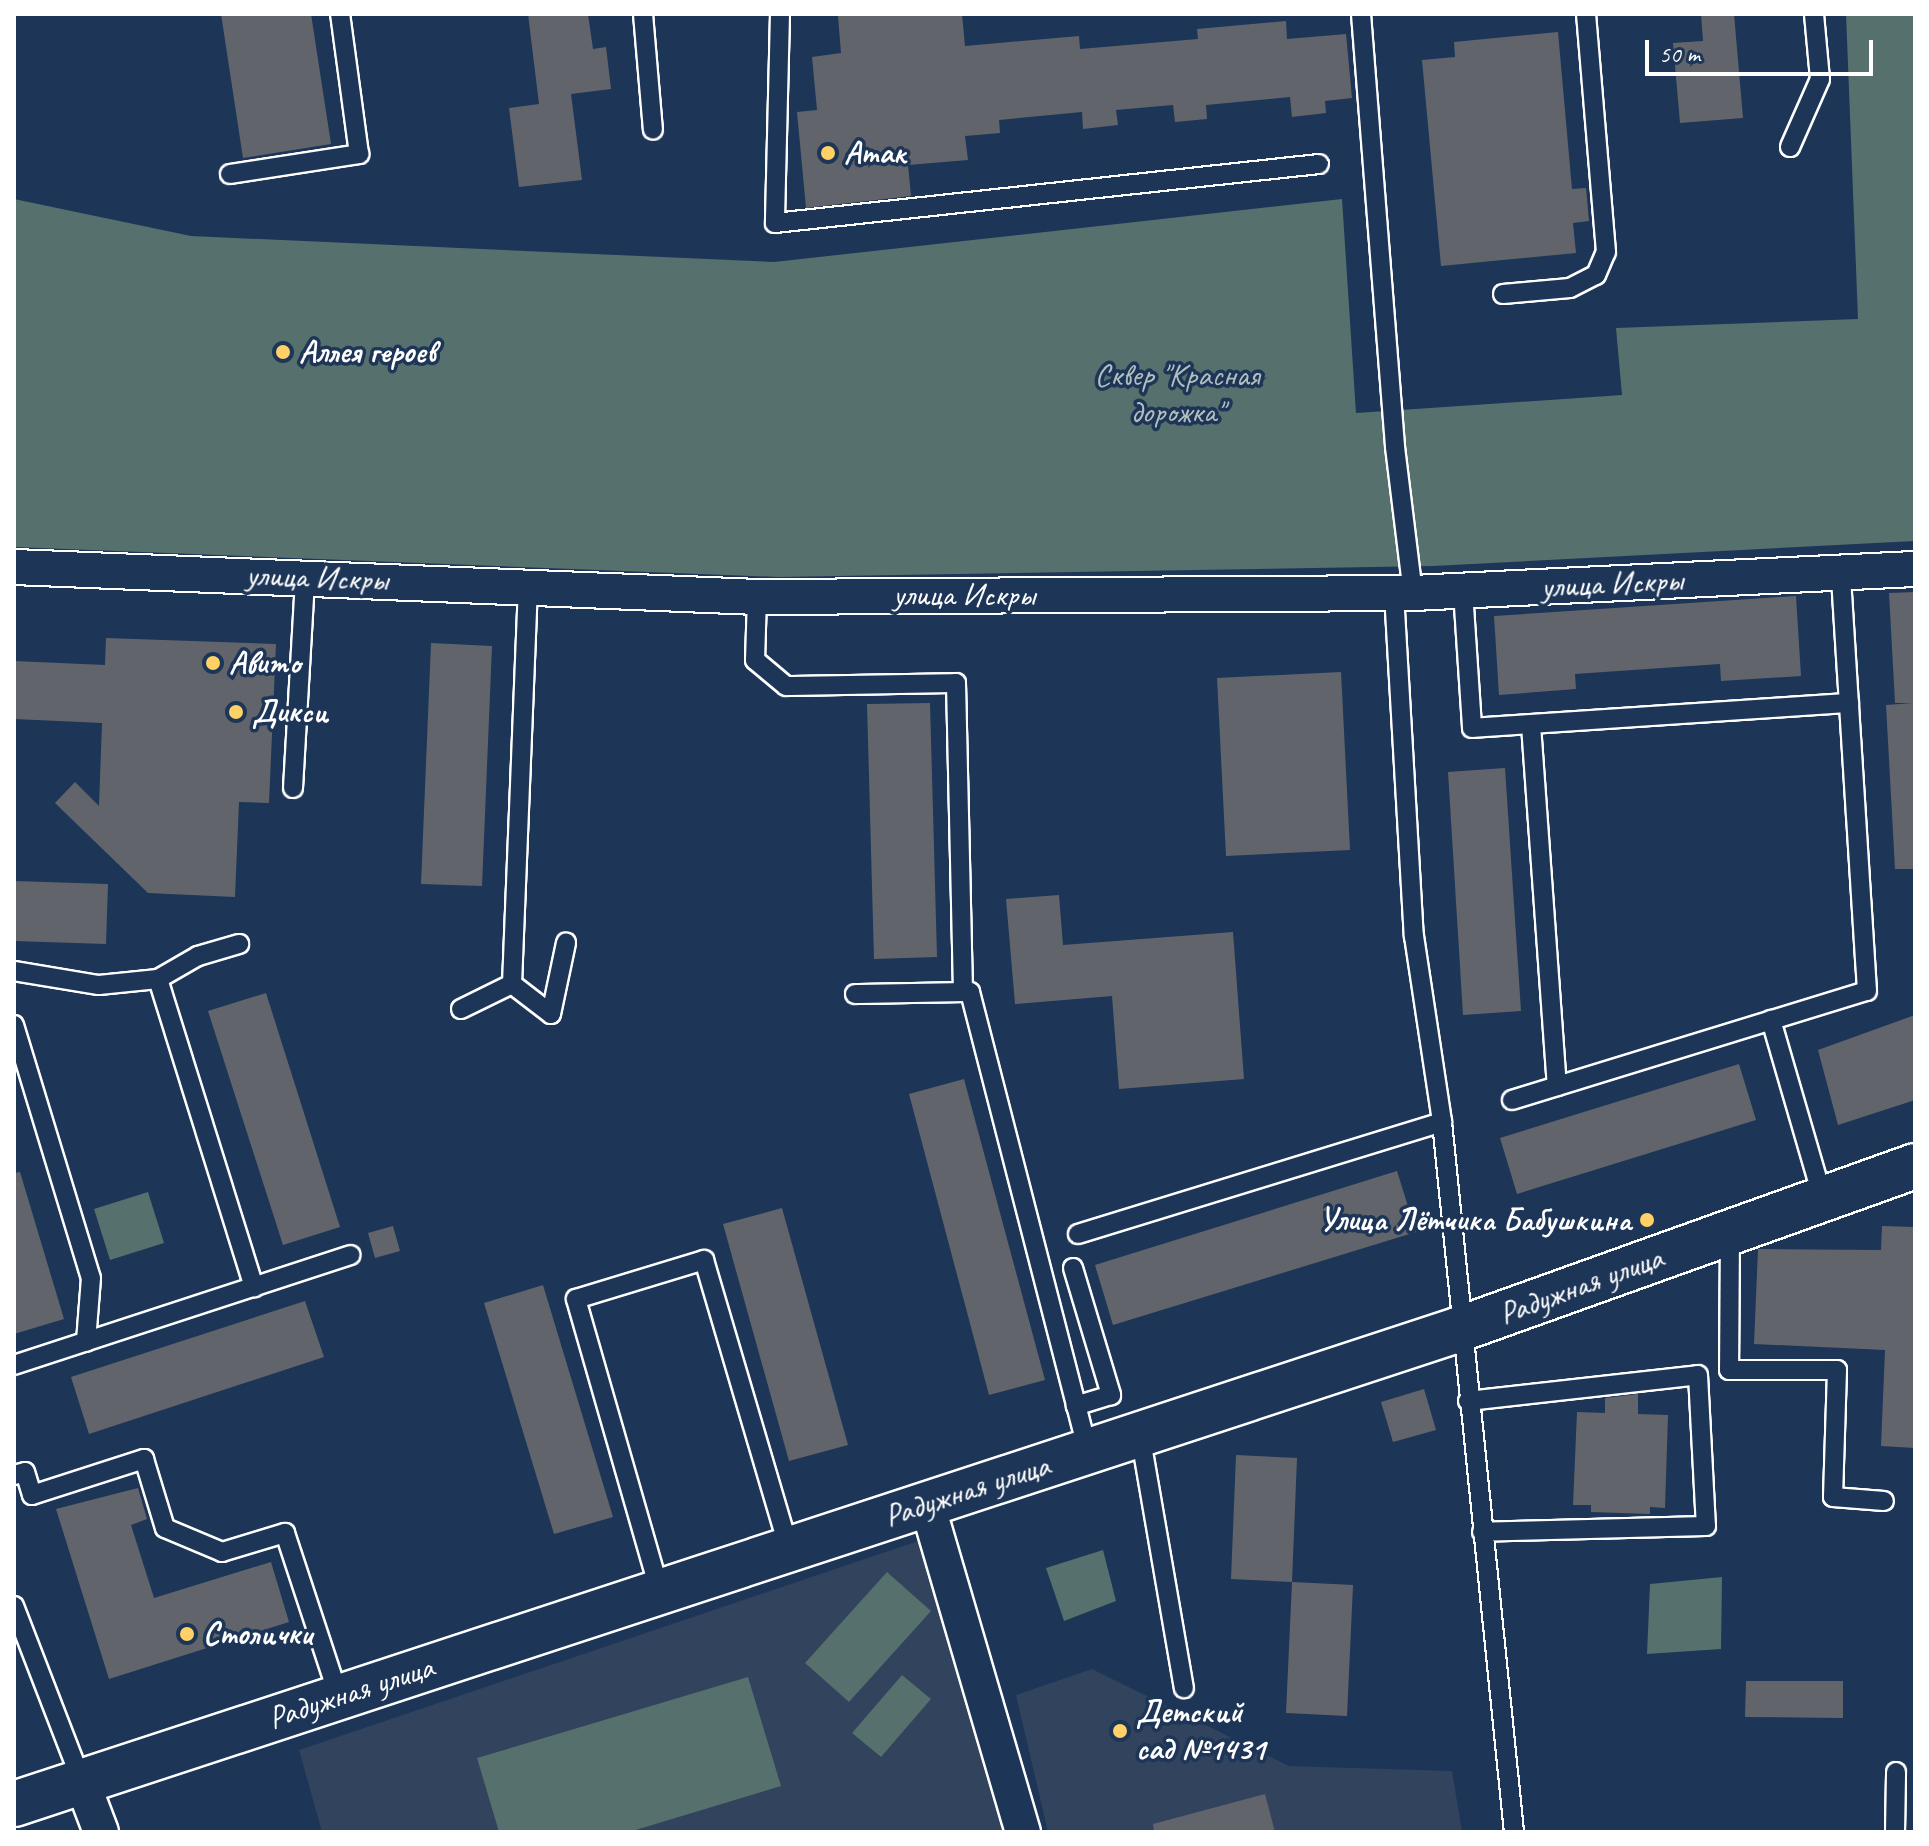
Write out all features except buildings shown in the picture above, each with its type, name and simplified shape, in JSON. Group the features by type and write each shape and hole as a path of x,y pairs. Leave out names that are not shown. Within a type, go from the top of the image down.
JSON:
{"street":[{"name":"улица Искры","path":"14,567 757,597 1403,593 1915,569"},
{"name":"Радужная улица","path":"14,1804 1460,1329 1915,1166"},
{"path":"927,1504 1023,1832"},
{"path":"82,1782 101,1832"}],"lane":[{"path":"230,174 359,154 340,14"},
{"path":"643,14 653,130"},
{"path":"780,14 775,223 1319,164"},
{"path":"1361,14 1395,447 1414,936 1442,1122 1460,1329 1514,1832"},
{"path":"1503,294 1570,288 1596,275 1606,252 1586,14"},
{"path":"1790,147 1820,79 1814,14"},
{"path":"1512,1100 1867,991 1841,573"},
{"path":"293,788 305,578"},
{"path":"512,984 528,587"},
{"path":"1463,591 1472,728 1849,703"},
{"path":"757,597 755,660 786,686 956,683 963,992"},
{"path":"1531,725 1557,1086"},
{"path":"512,984 551,1014 566,943"},
{"path":"14,971 99,985 158,979 198,956 239,944"},
{"path":"158,979 254,1287"},
{"path":"461,1009 512,984"},
{"path":"855,994 970,992 1088,1451"},
{"path":"1771,1020 1823,1199"},
{"path":"14,1025 91,1278 86,1342"},
{"path":"1078,1234 1442,1122"},
{"path":"1730,1232 1729,1370 1837,1370 1833,1497 1884,1501"},
{"path":"14,1365 350,1255"},
{"path":"660,1592 576,1299 704,1260 789,1549"},
{"path":"1073,1268 1111,1395 1076,1406"},
{"path":"1468,1401 1698,1375 1706,1526 1482,1532"},
{"path":"1140,1434 1184,1688"},
{"path":"14,1475 25,1472 32,1495 144,1459 165,1528 222,1552 285,1533 339,1697"},
{"path":"14,1606 82,1782"},
{"path":"1895,1832 1896,1772"}],"shaded area":[{"path":"924,1539 1005,1832 322,1832 299,1750"},
{"name":"Детский сад №1431","path":"1092,1669 1289,1766 1452,1771 1462,1832 1048,1832 1016,1695"}],"green space":[{"name":"Сквер \"Красная дорожка\"","path":"1846,14 1915,14 1915,541 1433,566 778,577 14,547 14,199 191,236 774,262 1342,199 1356,413 1622,395 1616,328 1858,319"},
{"path":"148,1192 164,1243 110,1260 94,1209"},
{"path":"1103,1550 1116,1601 1064,1621 1046,1568"},
{"path":"887,1572 931,1611 849,1702 805,1663"},
{"path":"1722,1577 1721,1649 1647,1654 1650,1584"},
{"path":"902,1675 931,1699 881,1757 852,1733"},
{"path":"748,1677 781,1786 629,1832 499,1832 477,1758"}],"place":[{"name":"Атак","path":"828,153"},
{"name":"Аллея героев","path":"283,352"},
{"name":"Авито","path":"213,663"},
{"name":"Дикси","path":"236,712"},
{"name":"Улица Лётчика Бабушкина","path":"1647,1220"},
{"name":"Столички","path":"187,1634"},
{"name":"Детский сад №1431","path":"1120,1731"}]}
